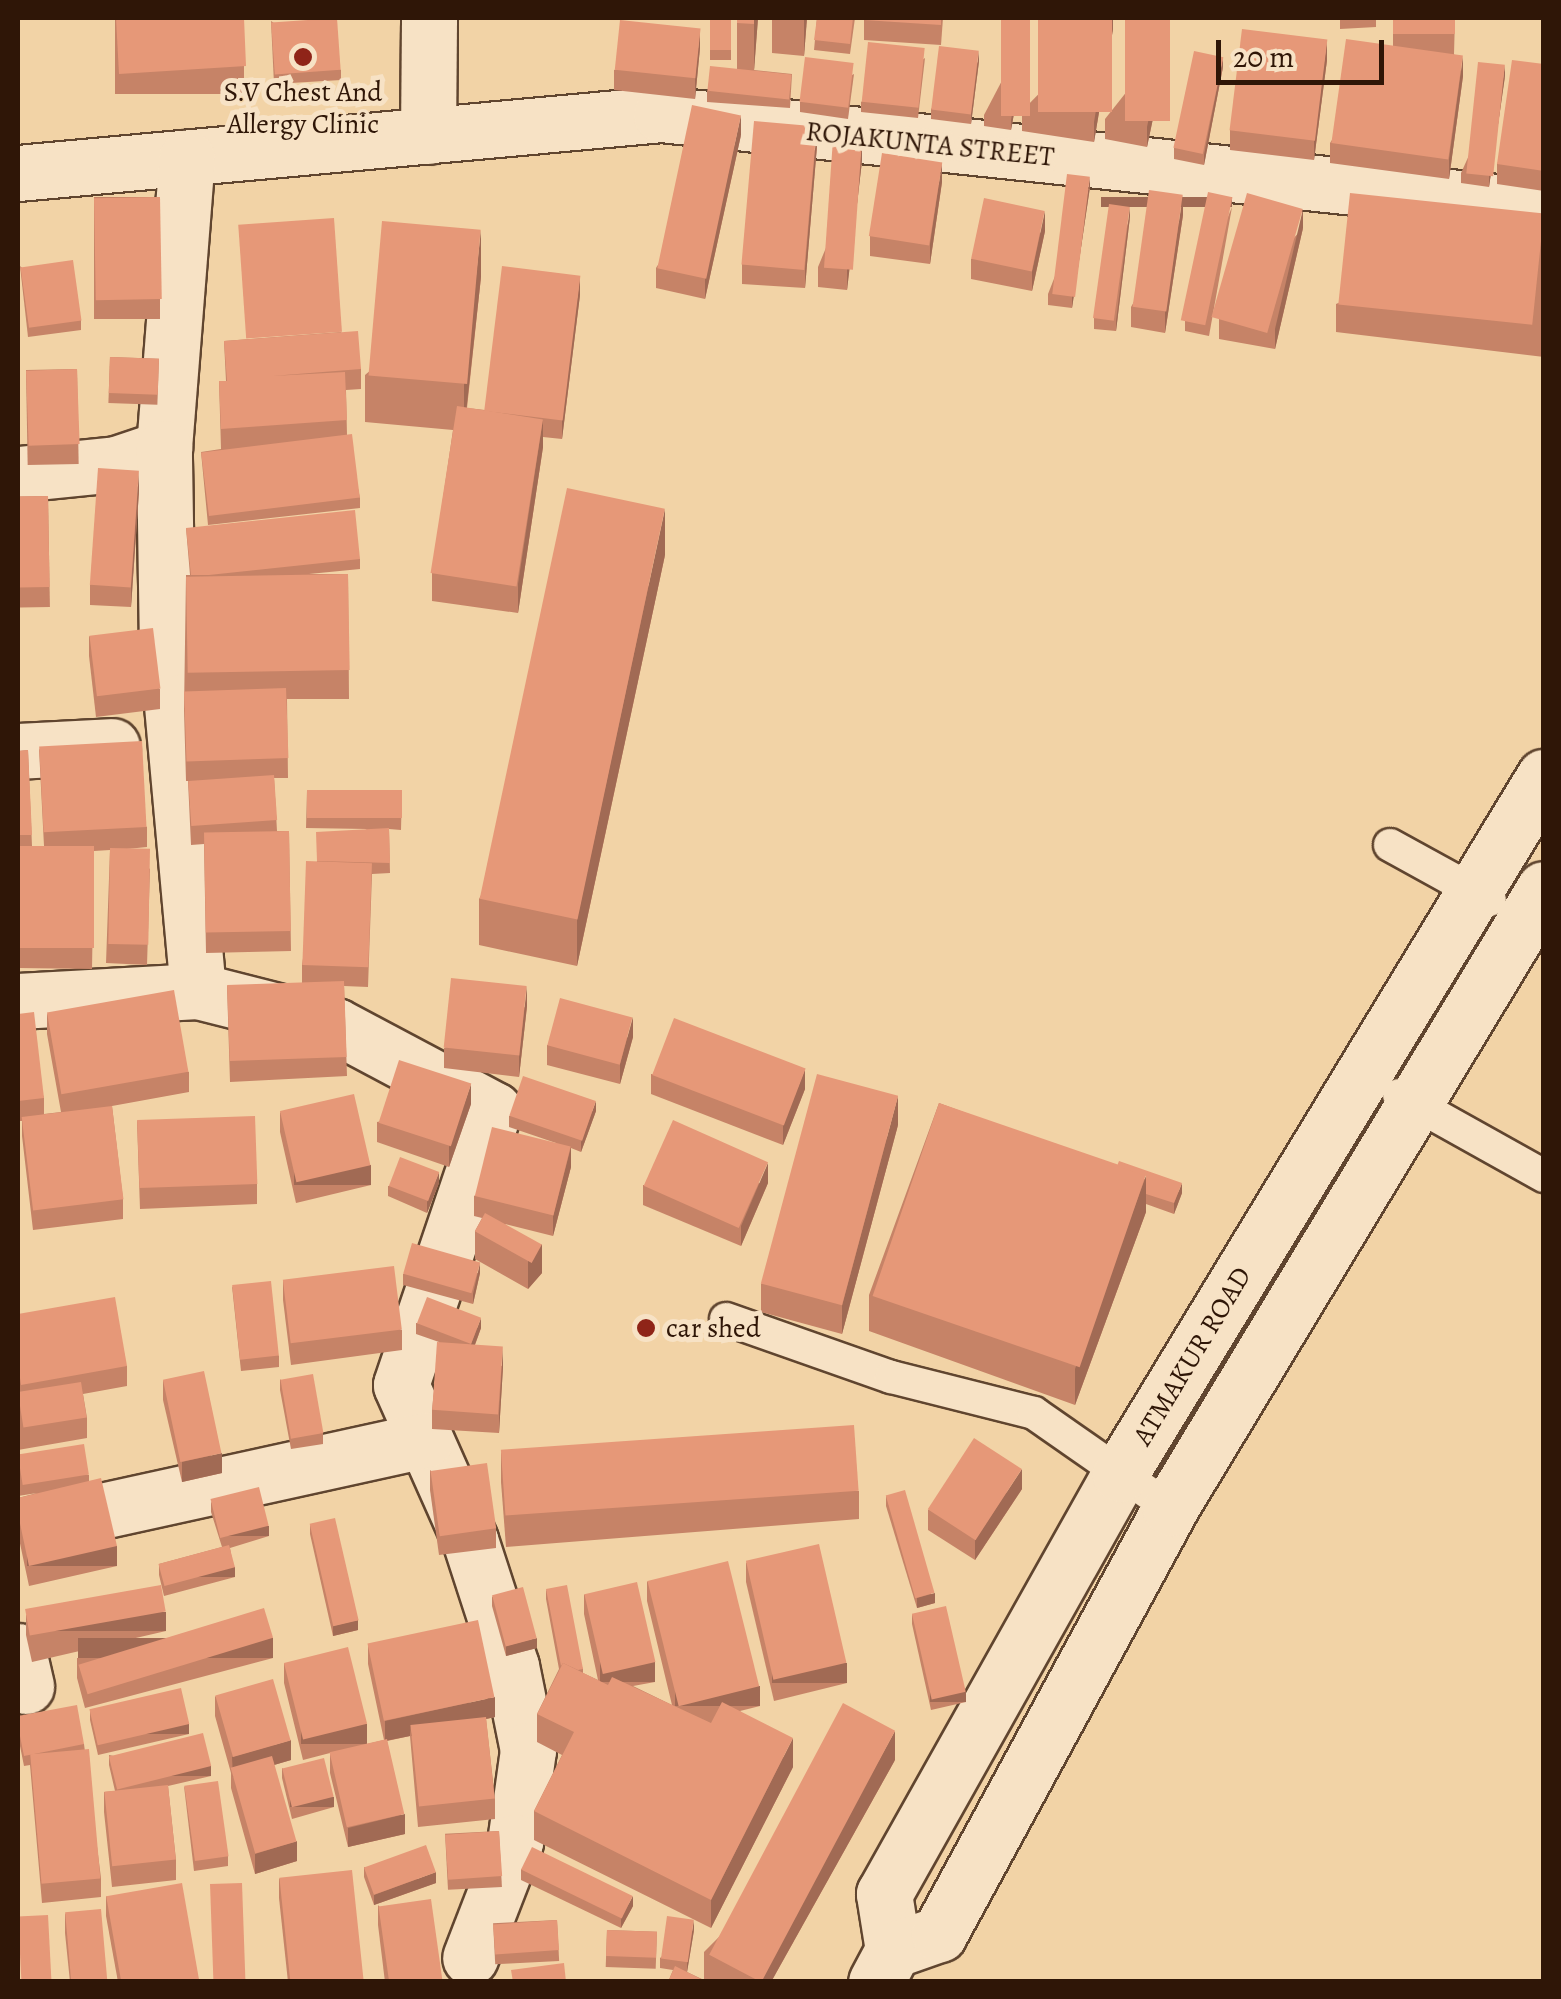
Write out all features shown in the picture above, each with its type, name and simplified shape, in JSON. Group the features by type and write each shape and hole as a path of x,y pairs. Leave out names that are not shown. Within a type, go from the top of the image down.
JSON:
{"street":[{"path":"428,18 428,136"},
{"name":"ROJAKUNTA STREET","path":"18,173 662,114 1544,207"},
{"path":"187,158 164,448 167,649 198,991"},
{"path":"18,474 116,464 164,448"},
{"path":"18,751 175,743"},
{"name":"ATMAKUR ROAD","path":"885,1966 884,1894 1120,1474 1544,777"},
{"path":"885,1966 939,1934 1170,1508 1418,1106 1534,904"},
{"path":"18,1001 198,991 336,1026 494,1110 401,1385 476,1558 511,1666 528,1750 516,1842 470,1958"},
{"path":"88,1514 425,1440"}],"lane":[{"path":"1390,844 1474,891 1534,904"},
{"path":"1362,1075 1544,1176"},
{"path":"726,1320 891,1377 1034,1413 1170,1508"}],"building":[{"path":"116,18 244,18 246,66 119,74"},
{"path":"337,18 341,70 275,74 271,23"},
{"path":"710,18 731,18 731,50 710,50"},
{"path":"737,18 754,18 754,24 737,23"},
{"path":"817,18 853,18 850,44 814,40"},
{"path":"941,18 941,25 864,20"},
{"path":"1001,18 1030,18 1030,116 1001,116"},
{"path":"1038,18 1112,18 1112,112 1038,112"},
{"path":"1125,18 1170,18 1170,121 1125,121"},
{"path":"1393,18 1455,18 1455,34 1393,34"},
{"path":"620,20 701,28 695,78 615,70"},
{"path":"1242,29 1327,39 1315,141 1230,130"},
{"path":"1346,39 1463,55 1448,159 1331,143"},
{"path":"868,42 925,48 918,108 862,102"},
{"path":"939,46 979,51 971,114 931,110"},
{"path":"1194,51 1223,57 1203,154 1173,148"},
{"path":"805,57 854,63 848,108 800,102"},
{"path":"1512,60 1544,64 1544,171 1497,164"},
{"path":"1478,62 1505,65 1493,176 1466,173"},
{"path":"710,66 792,75 789,99 707,91"},
{"path":"692,105 741,115 706,279 657,268"},
{"path":"754,121 817,126 804,270 741,264"},
{"path":"833,139 862,141 853,270 824,268"},
{"path":"882,153 942,163 929,246 869,236"},
{"path":"1067,174 1090,177 1075,297 1052,294"},
{"path":"1149,190 1183,195 1166,312 1133,307"},
{"path":"1208,192 1232,197 1205,325 1181,320"},
{"path":"1247,193 1303,209 1267,333 1211,317"},
{"path":"1350,193 1544,213 1532,325 1338,304"},
{"path":"160,197 162,299 96,300 94,198"},
{"path":"984,198 1045,211 1032,272 971,259"},
{"path":"1109,204 1130,207 1114,321 1093,318"},
{"path":"334,218 342,332 246,338 238,225"},
{"path":"382,221 481,230 467,384 368,375"},
{"path":"73,260 81,320 29,328 21,267"},
{"path":"502,266 580,276 563,421 484,411"},
{"path":"358,331 361,369 272,376 345,372 347,420 221,429 219,381 227,381 224,341"},
{"path":"110,357 159,359 158,395 109,393"},
{"path":"77,369 80,444 29,446 26,371"},
{"path":"457,406 543,420 516,587 431,573"},
{"path":"352,434 360,498 209,516 201,453"},
{"path":"98,468 139,471 131,588 90,585"},
{"path":"567,488 665,509 577,920 480,899"},
{"path":"48,496 50,587 20,588 18,497"},
{"path":"355,510 360,559 191,575 186,528"},
{"path":"348,574 350,670 188,673 186,577"},
{"path":"153,628 160,689 97,696 89,636"},
{"path":"286,688 288,758 187,762 184,692"},
{"path":"142,741 147,827 44,832 39,746"},
{"path":"28,750 32,835 18,835 18,751"},
{"path":"274,775 277,820 191,826 188,781"},
{"path":"307,790 402,790 402,818 307,818"},
{"path":"389,828 390,863 317,861 316,832"},
{"path":"289,831 291,931 206,932 204,832"},
{"path":"18,846 94,846 94,948 18,948"},
{"path":"110,848 150,849 148,945 108,944"},
{"path":"306,861 372,863 368,967 302,965"},
{"path":"451,978 527,986 519,1056 444,1048"},
{"path":"344,981 347,1057 230,1061 227,985"},
{"path":"174,990 188,1072 61,1094 47,1012"},
{"path":"560,998 632,1017 620,1065 547,1045"},
{"path":"34,1012 44,1098 18,1101 18,1014"},
{"path":"674,1018 806,1069 784,1125 652,1075"},
{"path":"399,1060 471,1083 451,1146 379,1123"},
{"path":"817,1074 898,1096 842,1305 761,1284"},
{"path":"523,1076 596,1101 582,1141 509,1116"},
{"path":"354,1094 370,1165 296,1182 280,1111"},
{"path":"939,1103 1146,1174 1080,1367 873,1296"},
{"path":"112,1106 123,1199 33,1210 22,1117"},
{"path":"255,1116 257,1184 139,1188 137,1120"},
{"path":"673,1120 768,1162 739,1228 644,1186"},
{"path":"492,1127 571,1147 553,1215 475,1196"},
{"path":"400,1157 439,1172 428,1201 389,1186"},
{"path":"1119,1161 1182,1183 1174,1203 1146,1194 1146,1176 1117,1166"},
{"path":"485,1213 542,1245 532,1263 475,1231"},
{"path":"412,1243 480,1263 471,1293 403,1274"},
{"path":"394,1266 402,1330 291,1343 283,1280"},
{"path":"271,1281 279,1356 240,1360 232,1285"},
{"path":"115,1297 127,1366 21,1385 18,1314"},
{"path":"427,1297 481,1318 471,1344 417,1323"},
{"path":"437,1342 503,1347 498,1414 432,1410"},
{"path":"204,1371 221,1453 180,1462 163,1380"},
{"path":"313,1374 323,1433 291,1439 281,1380"},
{"path":"81,1382 87,1418 23,1428 18,1392"},
{"path":"854,1425 859,1491 505,1516 501,1450"},
{"path":"974,1438 1022,1469 976,1540 928,1509"},
{"path":"84,1444 89,1475 23,1485 18,1454"},
{"path":"487,1463 496,1528 440,1536 431,1471"},
{"path":"101,1478 117,1546 29,1566 18,1498"},
{"path":"259,1487 269,1526 220,1538 210,1499"},
{"path":"905,1490 934,1593 915,1598 886,1496"},
{"path":"335,1518 359,1620 333,1626 310,1524"},
{"path":"819,1544 846,1663 773,1680 746,1561"},
{"path":"229,1545 235,1567 164,1586 158,1564"},
{"path":"728,1561 759,1686 679,1706 647,1581"},
{"path":"637,1582 655,1662 603,1674 584,1594"},
{"path":"161,1585 166,1612 30,1636 25,1609"},
{"path":"567,1585 583,1669 578,1670 563,1663 561,1666 546,1589"},
{"path":"523,1587 537,1638 506,1646 492,1595"},
{"path":"946,1606 966,1692 932,1700 912,1614"},
{"path":"264,1608 273,1638 88,1694 78,1665"},
{"path":"478,1620 494,1697 384,1721 367,1643"},
{"path":"348,1647 367,1724 303,1740 284,1663"},
{"path":"563,1663 608,1685 612,1677 711,1723 722,1702 793,1738 711,1900 534,1811 574,1732 537,1714"},
{"path":"273,1679 291,1741 233,1757 215,1696"},
{"path":"181,1688 189,1724 98,1745 89,1709"},
{"path":"843,1703 895,1731 761,1982 709,1955"},
{"path":"77,1705 84,1744 24,1756 18,1716"},
{"path":"486,1717 495,1799 419,1806 410,1725"},
{"path":"203,1733 211,1766 117,1789 109,1756"},
{"path":"387,1739 404,1814 347,1827 330,1752"},
{"path":"89,1749 100,1879 42,1884 30,1754"},
{"path":"272,1756 297,1842 255,1853 231,1768"},
{"path":"324,1758 334,1797 292,1807 282,1768"},
{"path":"218,1781 229,1856 195,1861 184,1786"},
{"path":"168,1785 176,1860 112,1866 104,1792"},
{"path":"499,1831 502,1876 448,1880 445,1835"},
{"path":"426,1845 436,1872 374,1895 364,1868"},
{"path":"532,1847 633,1896 622,1919 521,1869"},
{"path":"352,1870 364,1982 290,1982 279,1878"},
{"path":"182,1883 199,1981 121,1982 106,1896"},
{"path":"242,1883 245,1982 213,1982 210,1884"},
{"path":"431,1899 443,1982 389,1982 379,1906"},
{"path":"101,1909 107,1982 71,1982 65,1912"},
{"path":"48,1915 52,1982 21,1982 18,1917"},
{"path":"667,1916 694,1920 688,1962 661,1959"},
{"path":"557,1920 559,1950 495,1954 493,1924"},
{"path":"607,1930 657,1932 656,1958 606,1956"},
{"path":"564,1963 566,1982 513,1982 511,1970"},
{"path":"675,1966 707,1982 668,1982"}],"place":[{"name":"S.V Chest And Allergy Clinic","path":"303,57"},
{"name":"car shed","path":"646,1328"}]}
